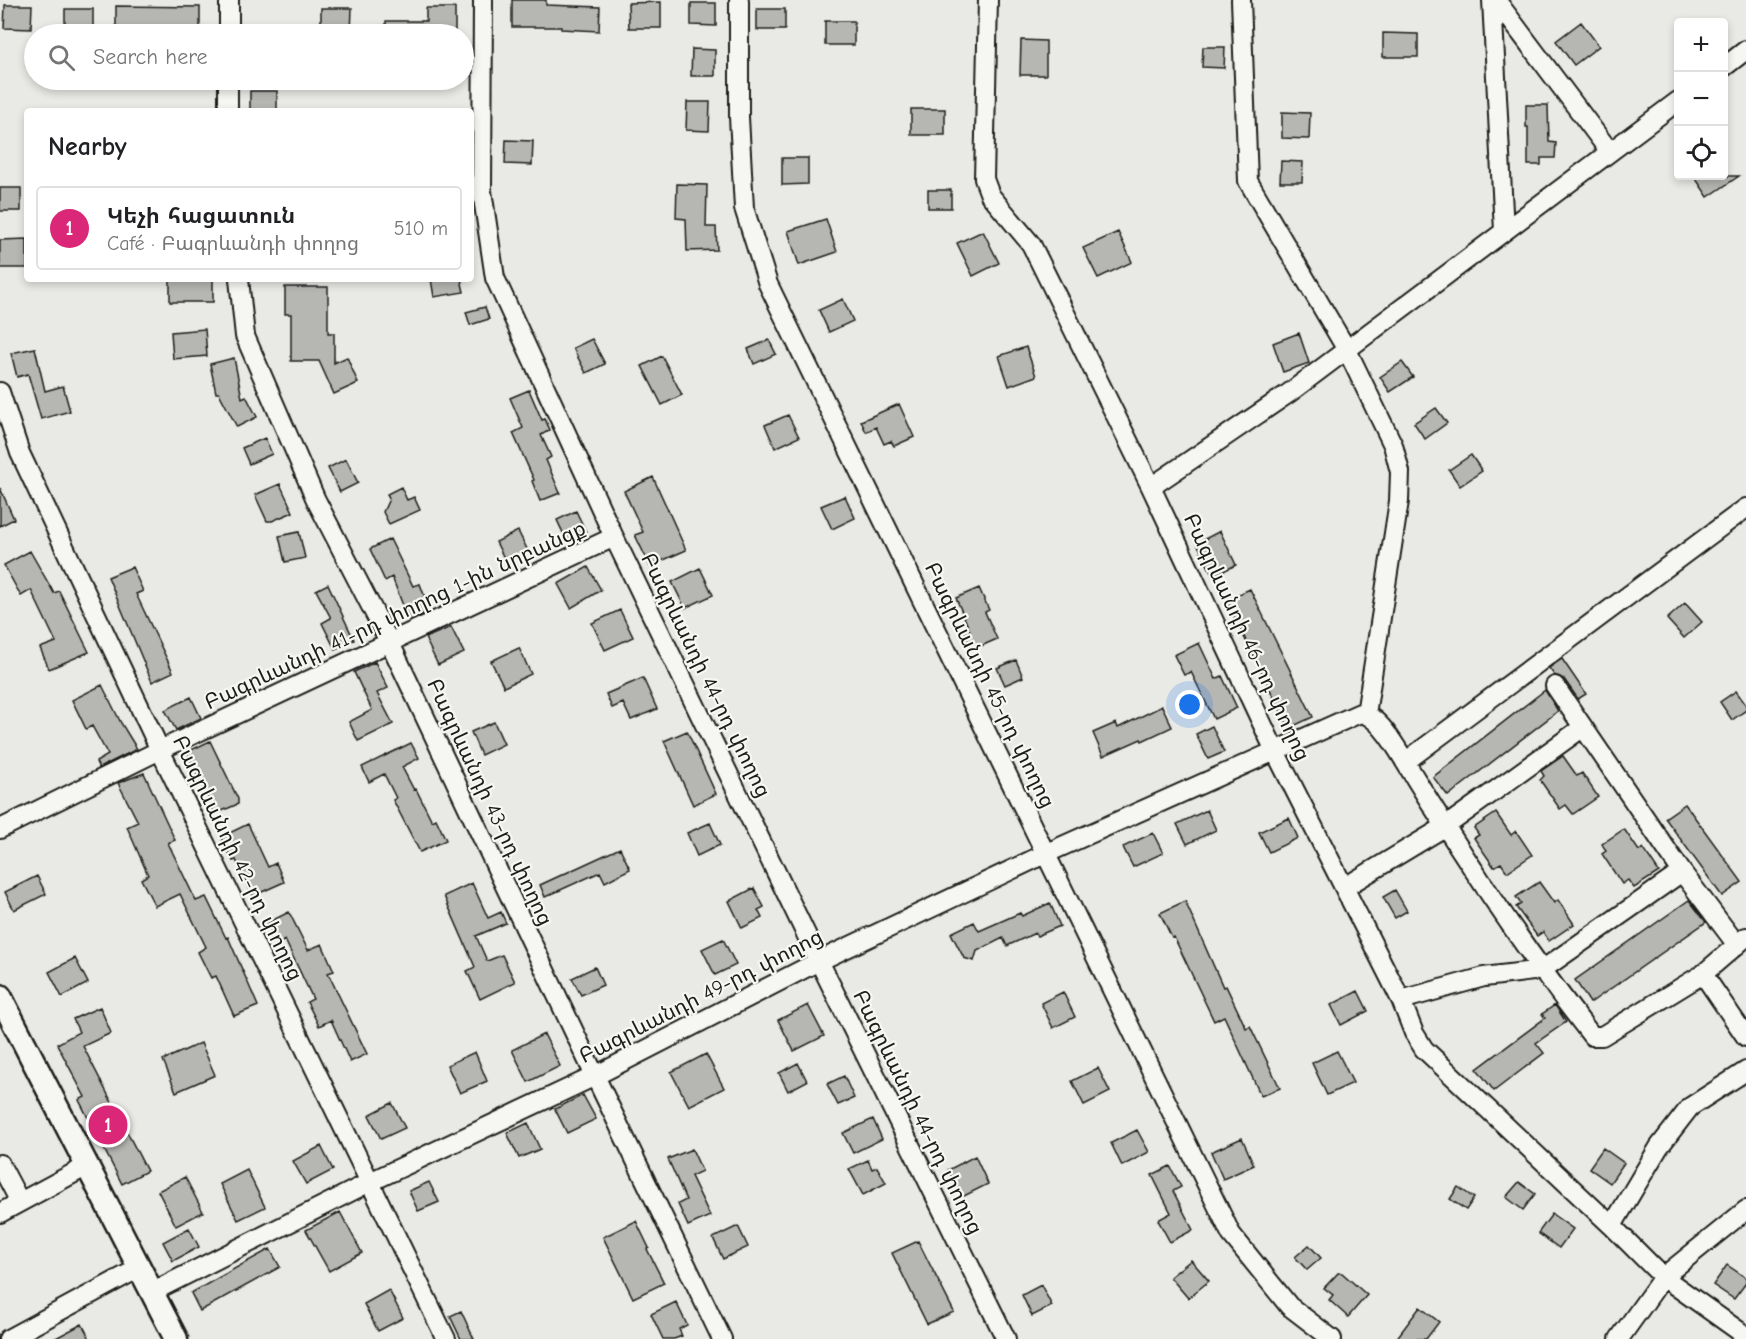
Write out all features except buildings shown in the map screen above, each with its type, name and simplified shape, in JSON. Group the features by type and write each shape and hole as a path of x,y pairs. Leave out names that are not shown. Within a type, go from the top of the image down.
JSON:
{"main road":[{"path":"2,1005 176,1339"}],"street":[{"path":"229,0 229,24"},
{"name":"Բագրևանդի 44-րդ փողոց","path":"483,0 483,191 495,278 614,537 819,961 1006,1339"},
{"name":"Բագրևանդի 45-րդ փողոց","path":"739,0 739,117 744,208 768,284 1231,1234 1289,1306 1332,1339"},
{"name":"Բագրևանդի 46-րդ փողոց","path":"988,0 984,179 990,195 1031,244 1151,487 1275,751 1401,1000 1414,1033 1424,1049 1663,1277"},
{"path":"1241,0 1248,181 1347,350 1393,445 1400,472 1399,501 1366,714 1374,718 1405,762 1485,888 1542,970 1592,1036 1602,1036 1703,974 1742,941 1682,872 1555,686"},
{"path":"1494,0 1504,231"},
{"path":"1494,0 1610,152"},
{"path":"1728,64 1746,50"},
{"path":"228,90 228,108"},
{"path":"1151,487 1289,393 1674,104"},
{"name":"Բագրևանդի 43-րդ փողոց","path":"238,282 245,336 316,500 390,643 722,1339"},
{"name":"Բագրևանդի 42-րդ փողոց","path":"0,392 20,453 160,750 447,1339"},
{"path":"1405,762 1746,508"},
{"name":"Բագրևանդի 41-րդ փողոց 1-ին նրբանցք","path":"0,829 160,750 614,537"},
{"name":"Բագրևանդի 49-րդ փողոց","path":"152,1292 370,1182 595,1076 819,961 1047,853 1352,716 1366,714"},
{"path":"1345,887 1446,826 1582,728"},
{"path":"1401,1000 1484,977 1542,970 1682,872"},
{"path":"1703,974 1746,1037"},
{"path":"1612,1226 1659,1147 1690,1107 1746,1071"},
{"path":"0,1164 20,1202"},
{"path":"0,1213 87,1166"},
{"path":"1619,1339 1663,1277 1746,1210"},
{"path":"8,1339 139,1268"},
{"path":"1663,1277 1746,1336"}],"place":[{"name":"Կեչի հացատուն","path":"108,1125"}]}
